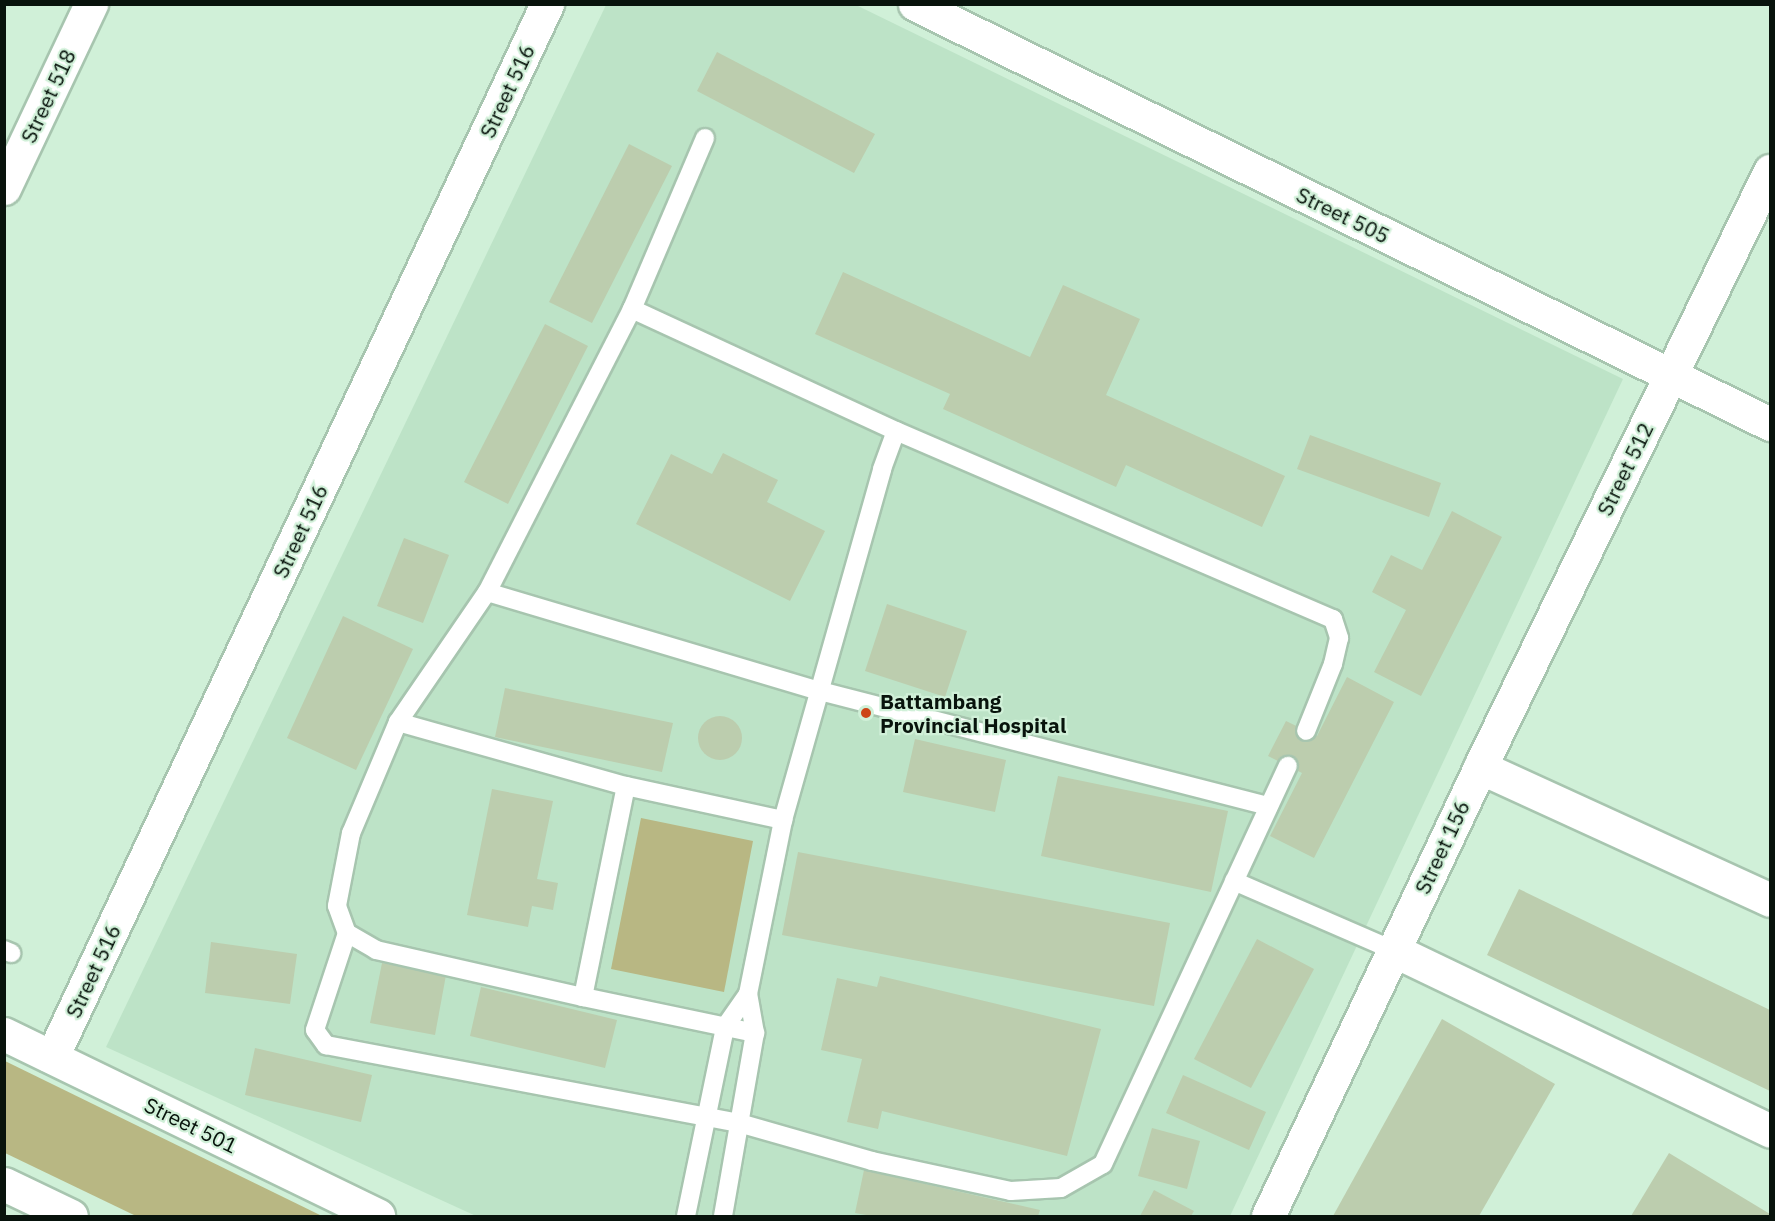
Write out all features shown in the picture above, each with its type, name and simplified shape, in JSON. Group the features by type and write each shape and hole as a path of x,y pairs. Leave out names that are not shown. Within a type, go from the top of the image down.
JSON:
{"street":[{"name":"Street 518","path":"4,188 91,4"},
{"name":"Street 516","path":"52,1057 547,4"},
{"name":"Street 505","path":"915,4 1770,424"},
{"name":"Street 512","path":"1480,767 1770,171"},
{"path":"1480,767 1770,900"},
{"name":"Street 156","path":"1268,1216 1480,767"},
{"path":"1393,950 1770,1131"},
{"name":"Street 501","path":"4,1034 378,1216"},
{"path":"4,1184 71,1216"}],"lane":[{"path":"705,138 632,309 487,592 399,722 351,833 337,906 347,933 315,1030 326,1045 739,1124 872,1161 1011,1191 1061,1188 1103,1164 1288,766"},
{"path":"632,309 896,431 1333,619 1339,638 1333,664 1306,731"},
{"path":"686,1216 704,1117 725,1027 747,994 783,820 882,469 896,431"},
{"path":"487,592 820,691 1269,806"},
{"path":"399,722 626,786 783,820"},
{"path":"583,997 626,786"},
{"path":"1234,880 1393,950"},
{"path":"347,933 376,950 755,1033"},
{"path":"723,1216 755,1033 747,994"}],"shaded area":[{"name":"Battambang Provincial Hospital","path":"606,5 856,5 1623,379 1230,1216 476,1216 106,1047"},
{"path":"641,818 753,841 724,992 611,969"},
{"path":"5,1061 322,1216 136,1216 5,1153"}],"building":[{"path":"717,52 875,134 854,173 697,91"},
{"path":"629,144 672,166 592,323 549,302"},
{"path":"843,272 1030,357 1063,285 1140,319 1106,395 1285,476 1262,527 1126,465 1116,487 943,409 950,394 815,334"},
{"path":"545,324 588,346 508,504 464,482"},
{"path":"1310,435 1441,483 1429,517 1297,469"},
{"path":"723,453 778,480 767,502 825,531 790,601 636,524 671,454 712,474"},
{"path":"1452,511 1502,537 1421,696 1374,672 1406,610 1372,592 1391,555 1422,570"},
{"path":"404,538 449,555 423,623 377,606"},
{"path":"887,604 967,631 945,697 865,671"},
{"path":"343,616 413,649 356,770 287,738"},
{"path":"1347,677 1394,702 1314,858 1270,836 1302,773 1268,756 1286,721 1317,736"},
{"path":"505,688 673,723 662,772 495,737"},
{"path":"720,716 735,723 742,738 735,753 720,760 705,753 698,738 705,723"},
{"path":"915,739 1006,760 995,812 903,792"},
{"path":"1058,776 1228,811 1211,892 1041,856"},
{"path":"492,789 553,801 537,879 558,883 553,910 532,906 528,927 467,915"},
{"path":"798,852 1170,923 1154,1006 782,935"},
{"path":"1519,889 1770,1010 1770,1091 1487,955"},
{"path":"1257,939 1314,969 1251,1088 1194,1059"},
{"path":"211,942 297,954 290,1004 205,993"},
{"path":"382,963 446,975 435,1035 370,1023"},
{"path":"880,976 1101,1029 1067,1156 882,1111 878,1129 847,1122 862,1059 821,1050 837,978 877,987"},
{"path":"481,987 617,1020 605,1068 470,1036"},
{"path":"1442,1019 1555,1084 1479,1216 1333,1216"},
{"path":"255,1048 372,1075 361,1122 245,1095"},
{"path":"1183,1075 1266,1112 1249,1150 1166,1113"},
{"path":"1152,1128 1200,1141 1187,1189 1138,1176"},
{"path":"1669,1153 1770,1214 1769,1216 1631,1216"},
{"path":"864,1170 1040,1210 1038,1216 872,1216 855,1213"},
{"path":"1154,1190 1194,1211 1191,1216 1140,1216"}],"place":[{"name":"Battambang Provincial Hospital","path":"866,713"}]}
